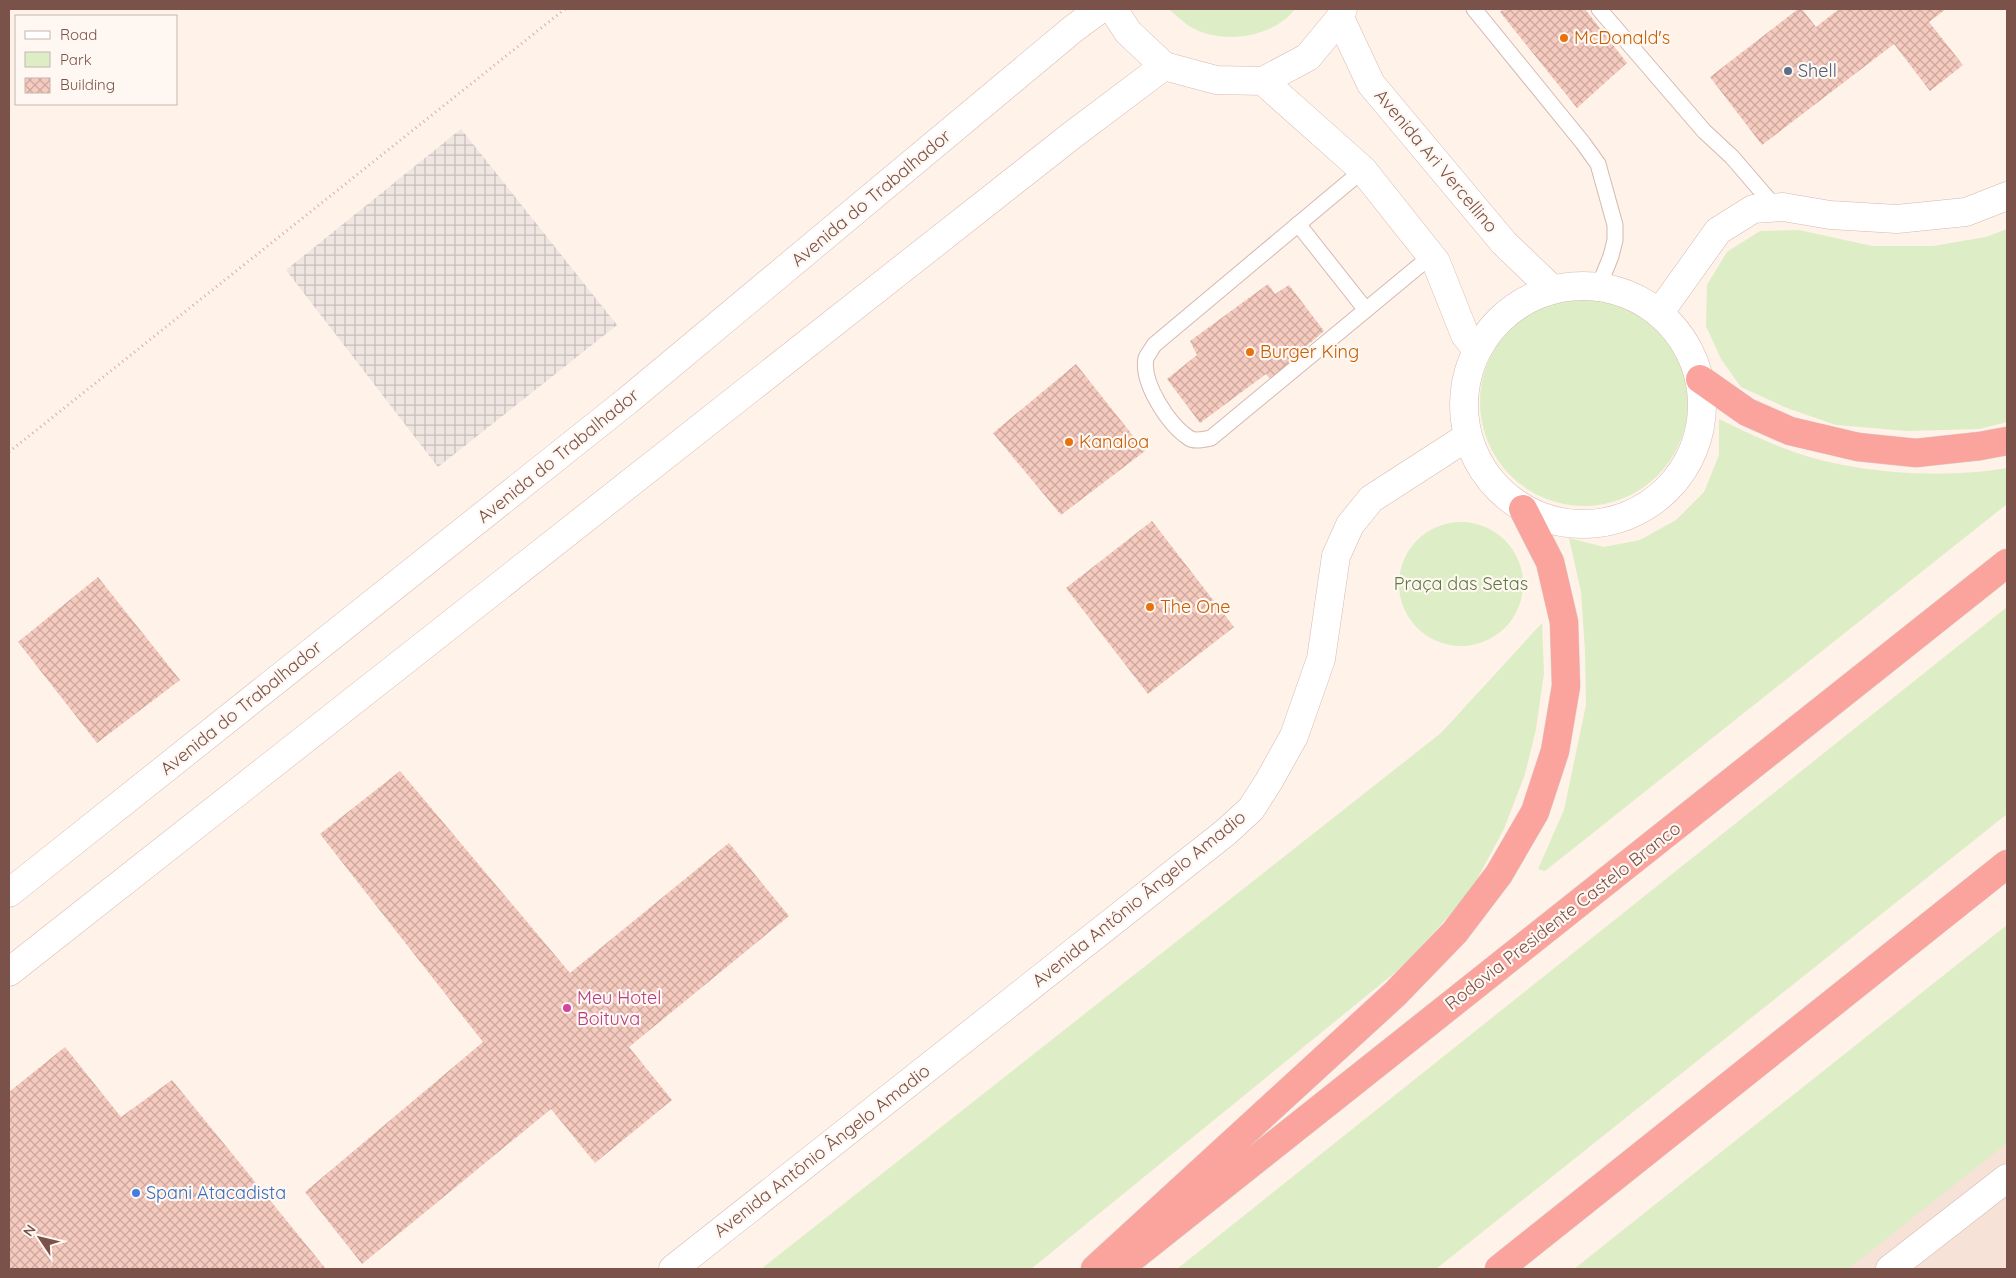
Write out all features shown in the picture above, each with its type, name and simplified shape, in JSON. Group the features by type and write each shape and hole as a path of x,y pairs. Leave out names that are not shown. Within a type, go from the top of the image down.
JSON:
{"highway":[{"path":"1700,379 1747,412 1790,431 1858,447 1916,453 2007,441"},
{"path":"1095,1269 1388,1001 1455,932 1499,874 1535,812 1555,751 1566,686 1564,622 1550,562 1523,509"},
{"name":"Rodovia Presidente Castelo Branco","path":"1118,1269 2007,563"},
{"path":"1499,1269 2007,864"}],"street":[{"name":"Avenida do Trabalhador","path":"9,894 626,401 1073,29 1100,9"},
{"path":"1113,9 1128,32 1164,66 1216,80 1263,81 1308,57 1342,14"},
{"name":"Avenida Ari Vercellino","path":"1342,14 1371,84 1504,243 1552,289"},
{"path":"9,972 1071,136 1164,66"},
{"path":"1263,81 1363,170 1436,262 1466,335 1477,350"},
{"path":"1660,312 1718,231 1754,209 1783,207 1830,215 1897,219 1966,212 2007,196"},
{"path":"1580,284 1599,286 1609,287 1636,297 1660,312 1679,331 1692,354 1700,379 1703,413 1695,447 1679,477 1654,501 1624,518 1590,525 1555,522 1523,509 1499,491 1479,466 1467,437 1463,408 1466,378 1477,350 1496,323 1521,302 1552,289 1580,284"},
{"name":"Avenida Antônio Ângelo Amadio","path":"673,1269 1226,832 1251,809 1294,736 1322,660 1336,556 1350,526 1371,499 1467,437"},
{"path":"1890,1269 2007,1178"}],"lane":[{"path":"1474,9 1598,164 1615,225 1615,240 1611,256 1599,286"},
{"path":"1599,9 1704,131 1732,157 1775,208"},
{"path":"1363,170 1154,345 1146,358 1146,369 1153,394 1166,415 1189,438 1196,440 1211,438 1431,256"},
{"path":"1298,224 1366,310"}],"path":[{"path":"9,452 566,9"}],"shaded area":[{"path":"461,129 617,325 438,467 286,270"},
{"path":"2007,1142 2007,1269 1847,1269"}],"green space":[{"path":"1168,9 1295,9 1285,19 1260,33 1230,37 1215,36 1202,32 1189,26"},
{"path":"2007,229 2007,422 1979,429 1907,431 1836,425 1787,408 1741,387 1721,359 1706,326 1707,285 1727,252 1760,231 1799,230 1872,246 1933,246 1986,237"},
{"path":"1584,298 1604,300 1633,310 1650,322 1664,336 1680,362 1686,382 1688,402 1686,422 1676,451 1664,468 1650,482 1624,498 1604,504 1584,506 1564,504 1535,494 1518,482 1504,468 1488,442 1482,422 1480,402 1482,382 1492,353 1504,336 1518,322 1544,306 1564,300"},
{"path":"1719,419 1771,443 1804,455 1832,463 1861,468 1891,472 1951,473 1980,472 2007,468 2007,504 1545,871 1538,869 1564,810 1586,705 1581,592 1569,538 1604,547 1640,540 1676,520 1704,492 1719,455"},
{"name":"Praça das Setas","path":"1461,522 1485,527 1505,540 1518,560 1523,584 1518,608 1505,628 1485,641 1461,646 1437,641 1417,628 1404,608 1399,584 1404,560 1417,540 1437,527"},
{"path":"2007,607 2007,814 1436,1269 1177,1269"},
{"path":"1542,623 1544,673 1536,729 1525,774 1504,829 1469,894 1403,966 1031,1269 761,1269 1441,733"},
{"path":"2007,925 2007,1143 1848,1269 1574,1269"}],"building":[{"name":"McDonald's","path":"1503,9 1585,9 1627,63 1577,108 1500,12"},
{"name":"Shell","path":"1798,9 1802,9 1816,27 1839,9 1946,9 1929,22 1963,65 1930,91 1894,44 1762,145 1710,77"},
{"name":"Burger King","path":"1268,284 1275,294 1289,285 1324,331 1303,349 1306,355 1274,384 1266,374 1200,423 1167,379 1197,355 1190,341"},
{"name":"Kanaloa","path":"1076,364 1145,451 1061,515 993,433"},
{"name":"The One","path":"1152,521 1234,627 1148,694 1066,588"},
{"path":"98,577 180,680 97,743 18,642"},
{"name":"Meu Hotel Boituva","path":"400,771 570,973 729,843 789,916 629,1047 672,1100 595,1163 551,1109 362,1264 305,1192 483,1042 320,834"},
{"name":"Spani Atacadista","path":"65,1047 121,1117 172,1080 326,1269 9,1269 9,1092"}],"place":[{"name":"McDonald's","path":"1564,38"},
{"name":"Shell","path":"1788,71"},
{"name":"Burger King","path":"1250,352"},
{"name":"Kanaloa","path":"1069,442"},
{"name":"The One","path":"1150,607"},
{"name":"Meu Hotel Boituva","path":"567,1008"},
{"name":"Spani Atacadista","path":"136,1193"}]}
